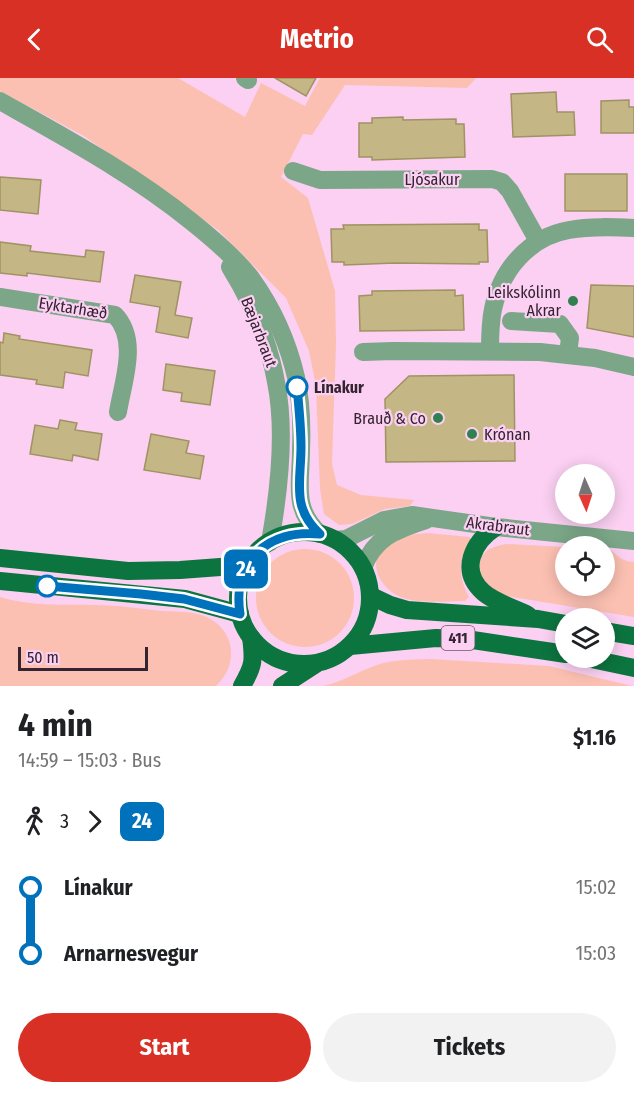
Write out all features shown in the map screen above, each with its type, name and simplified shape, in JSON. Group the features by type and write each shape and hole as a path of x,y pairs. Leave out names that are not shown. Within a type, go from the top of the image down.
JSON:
{"main road":[{"path":"496,527 486,534 475,548 470,566 472,578 483,592 538,619"},
{"name":"411","path":"303,532 328,537 352,552 363,568 371,596 369,614 362,632 351,646 335,657 317,663 298,664 280,660 250,637 240,614 239,589 247,565 261,548 286,535 303,532"},
{"path":"0,558 128,571 247,565"},
{"path":"0,581 184,599 240,614"},
{"name":"411","path":"371,596 407,610 555,622"},
{"path":"615,633 634,636"},
{"path":"242,686 251,670 254,657 250,637"},
{"name":"411","path":"351,646 436,638 466,639 555,652"},
{"path":"282,686 317,663"},
{"path":"615,664 634,668"}],"street":[{"name":"Bæjarbraut","path":"0,101 116,166 165,200 212,237 251,278 277,323 296,377 301,421 299,498 303,513 310,525 328,537"},
{"name":"Ljósakur","path":"293,171 320,180 492,179 502,182 510,191 538,241"},
{"path":"490,351 492,311 500,286 515,262 528,248 538,241 567,230 592,227 634,228"},
{"name":"Bæjarbraut","path":"212,237 239,282 254,314 277,383 280,427 279,465 270,542"},
{"name":"Eyktarhæð","path":"0,297 115,315 127,333 129,346 118,412"},
{"path":"511,321 560,324 570,338 568,354"},
{"path":"363,352 490,351 568,354 634,366"},
{"name":"Akrabraut","path":"328,537 346,539 384,520 412,514 496,527 634,541"},
{"name":"Akrabraut","path":"363,568 374,548 385,537 434,518"}],"shaded area":[{"path":"0,78 178,78 245,117 261,83 305,106 320,78 476,78 467,88 345,85 312,135 303,134 281,177 308,198 335,291 336,344 332,464 337,485 361,495 414,500 410,506 385,509 352,524 339,525 324,514 320,489 316,386 309,351 286,298 218,230 84,136 0,91"},
{"path":"427,533 470,537 470,543 461,563 461,576 469,597 465,601 410,600 389,590 379,577 376,562 378,554 387,542"},
{"path":"506,544 555,546 555,596 615,596 615,554 624,560 634,562 634,617 615,614 615,608 579,608 494,592 479,576 482,557 493,547"},
{"path":"305,549 324,553 340,563 350,579 354,598 350,617 340,633 324,643 305,647 286,643 270,633 260,617 256,598 260,579 270,563 286,553"},
{"path":"0,597 36,604 112,606 201,615 220,626 226,634 231,649 229,667 216,686 0,686"},
{"path":"430,659 549,666 632,686 323,686 370,667 403,660"}],"building":[{"path":"275,78 316,78 306,96"},
{"path":"556,92 557,112 574,112 575,135 513,137 511,94"},
{"path":"629,100 629,107 634,107 634,133 601,133 601,101"},
{"path":"403,117 403,120 456,119 456,124 464,124 465,157 372,160 372,157 359,157 359,123 372,123 372,118"},
{"path":"565,174 627,174 627,211 565,211"},
{"path":"0,177 41,180 38,214 0,210"},
{"path":"479,224 479,230 487,230 488,262 479,262 479,264 344,265 344,262 332,262 331,229 344,229 343,225"},
{"path":"0,242 31,246 30,251 85,257 86,250 104,252 100,282 27,273 27,276 0,273"},
{"path":"135,275 181,282 175,315 192,318 188,338 156,332 160,307 130,302"},
{"path":"591,285 634,286 634,337 587,328"},
{"path":"455,290 455,296 463,295 464,330 360,331 359,296 372,295 372,291"},
{"path":"4,333 20,336 19,339 92,350 88,376 65,372 63,388 36,384 37,380 0,375 0,342 3,343"},
{"path":"166,364 215,371 210,405 181,401 182,393 163,390"},
{"path":"514,375 515,461 386,462 385,399 409,376"},
{"path":"60,420 77,423 75,430 102,434 98,460 73,455 72,461 30,454 35,425 58,429"},
{"path":"151,434 189,441 186,453 204,456 200,479 144,470"}],"bus line":[{"name":"24","path":"47,586 184,599 240,614 238,602 242,577 247,565 261,548 286,535 303,532 320,534 310,525 303,513 299,498 301,421 297,387"}],"place":[{"name":"Leikskólinn Akrar","path":"573,301"},
{"name":"Línakur","path":"297,387"},
{"name":"Brauð & Co","path":"438,418"},
{"name":"Krónan","path":"472,434"}]}
